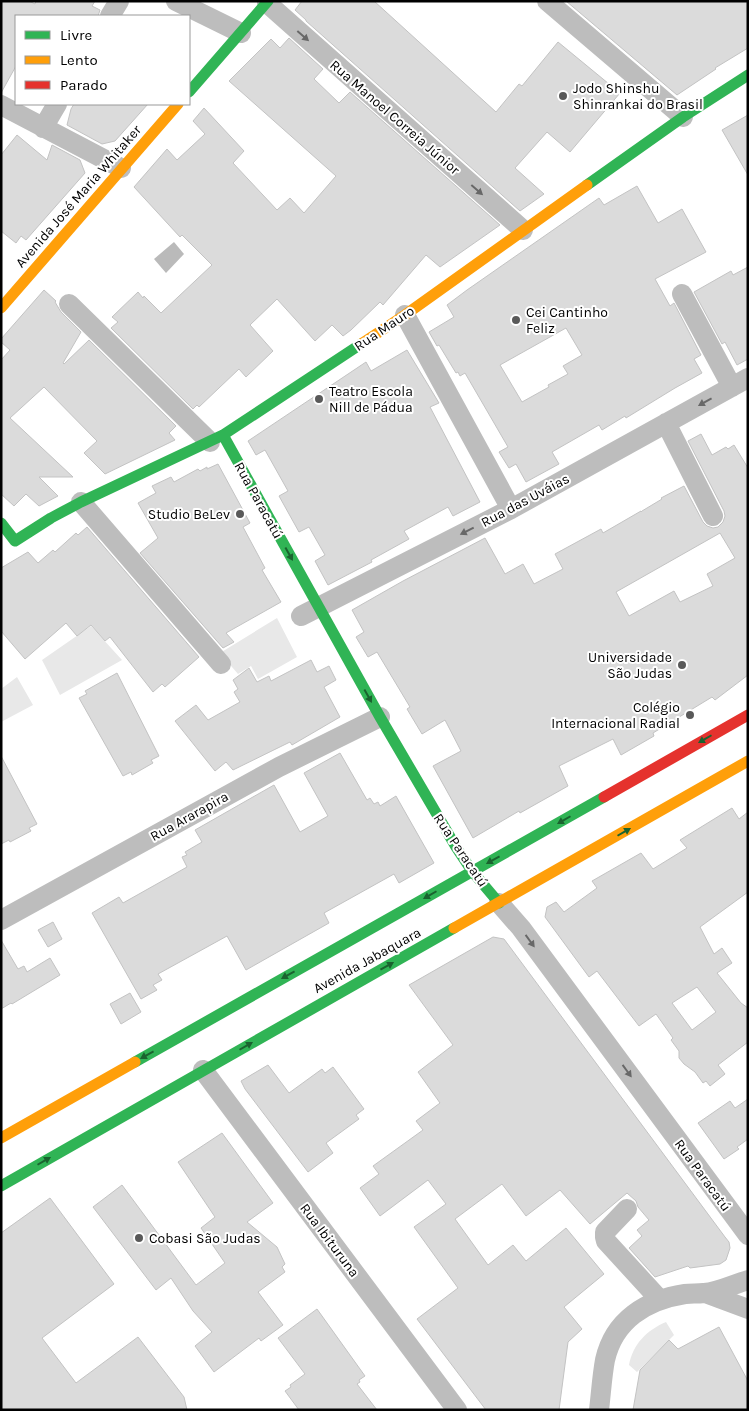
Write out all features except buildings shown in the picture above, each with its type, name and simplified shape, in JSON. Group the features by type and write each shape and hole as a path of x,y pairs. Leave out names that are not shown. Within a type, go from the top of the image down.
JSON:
{"street":[{"path":"111,15 119,1"},
{"path":"176,1 241,33"},
{"path":"547,1 683,117"},
{"path":"190,91 268,2"},
{"name":"Rua Manoel Correia Júnior","path":"268,2 523,230"},
{"name":"Rua Mauro","path":"8,546 51,518 81,502 216,438 405,315 683,117 748,75"},
{"path":"43,128 57,105"},
{"name":"Avenida José Maria Whitaker","path":"1,308 177,105"},
{"path":"5,114 43,128 121,168"},
{"path":"682,294 740,383"},
{"path":"70,304 216,438"},
{"path":"405,315 510,508"},
{"name":"Rua das Uváias","path":"300,616 510,508 740,383"},
{"path":"666,423 713,516"},
{"name":"Rua Paracatú","path":"216,438 319,607 380,717 472,871 521,928 748,1235"},
{"path":"81,502 221,664"},
{"path":"1,523 8,546"},
{"name":"Avenida Jabaquara","path":"1,1138 748,715"},
{"name":"Rua Ararapira","path":"1,920 279,767 380,717"},
{"name":"Avenida Jabaquara","path":"1,1186 748,762"},
{"name":"Rua Ibituruna","path":"204,1070 457,1410"},
{"path":"627,1209 605,1232 606,1241 660,1300"},
{"path":"599,1410 606,1360 617,1332 628,1320 642,1308 660,1300 687,1294 705,1293 748,1280"},
{"path":"705,1293 748,1309"}],"shaded area":[{"path":"174,242 184,254 166,273 154,259"},
{"path":"277,618 297,657 258,679 251,666 238,674 220,653"},
{"path":"91,626 122,660 60,695 42,660"},
{"path":"17,677 33,705 1,722 1,689"},
{"path":"666,1322 674,1335 637,1372 629,1365 637,1344 653,1329"}],"traffic: fast":[{"path":"190,91 268,1"},
{"path":"587,185 683,117 748,75"},
{"path":"1,523 15,541 81,502 223,435 361,344"},
{"path":"223,435 380,717 456,847 472,871 499,903"},
{"path":"135,1062 604,797"},
{"path":"1,1186 454,928"}],"traffic: slow":[{"path":"1,308 177,105"},
{"path":"361,344 405,315 587,185"},
{"path":"454,928 748,761"},
{"path":"1,1138 135,1062"}],"traffic: jam":[{"path":"604,797 748,715"}],"place":[{"name":"Jodo Shinshu Shinrankai do Brasil","path":"563,96"},
{"name":"Cei Cantinho Feliz","path":"516,320"},
{"name":"Teatro Escola Nill de Pádua","path":"319,399"},
{"name":"Studio BeLev","path":"240,514"},
{"name":"Universidade São Judas","path":"682,665"},
{"name":"Colégio Internacional Radial","path":"690,715"},
{"name":"Cobasi São Judas","path":"139,1238"}]}
